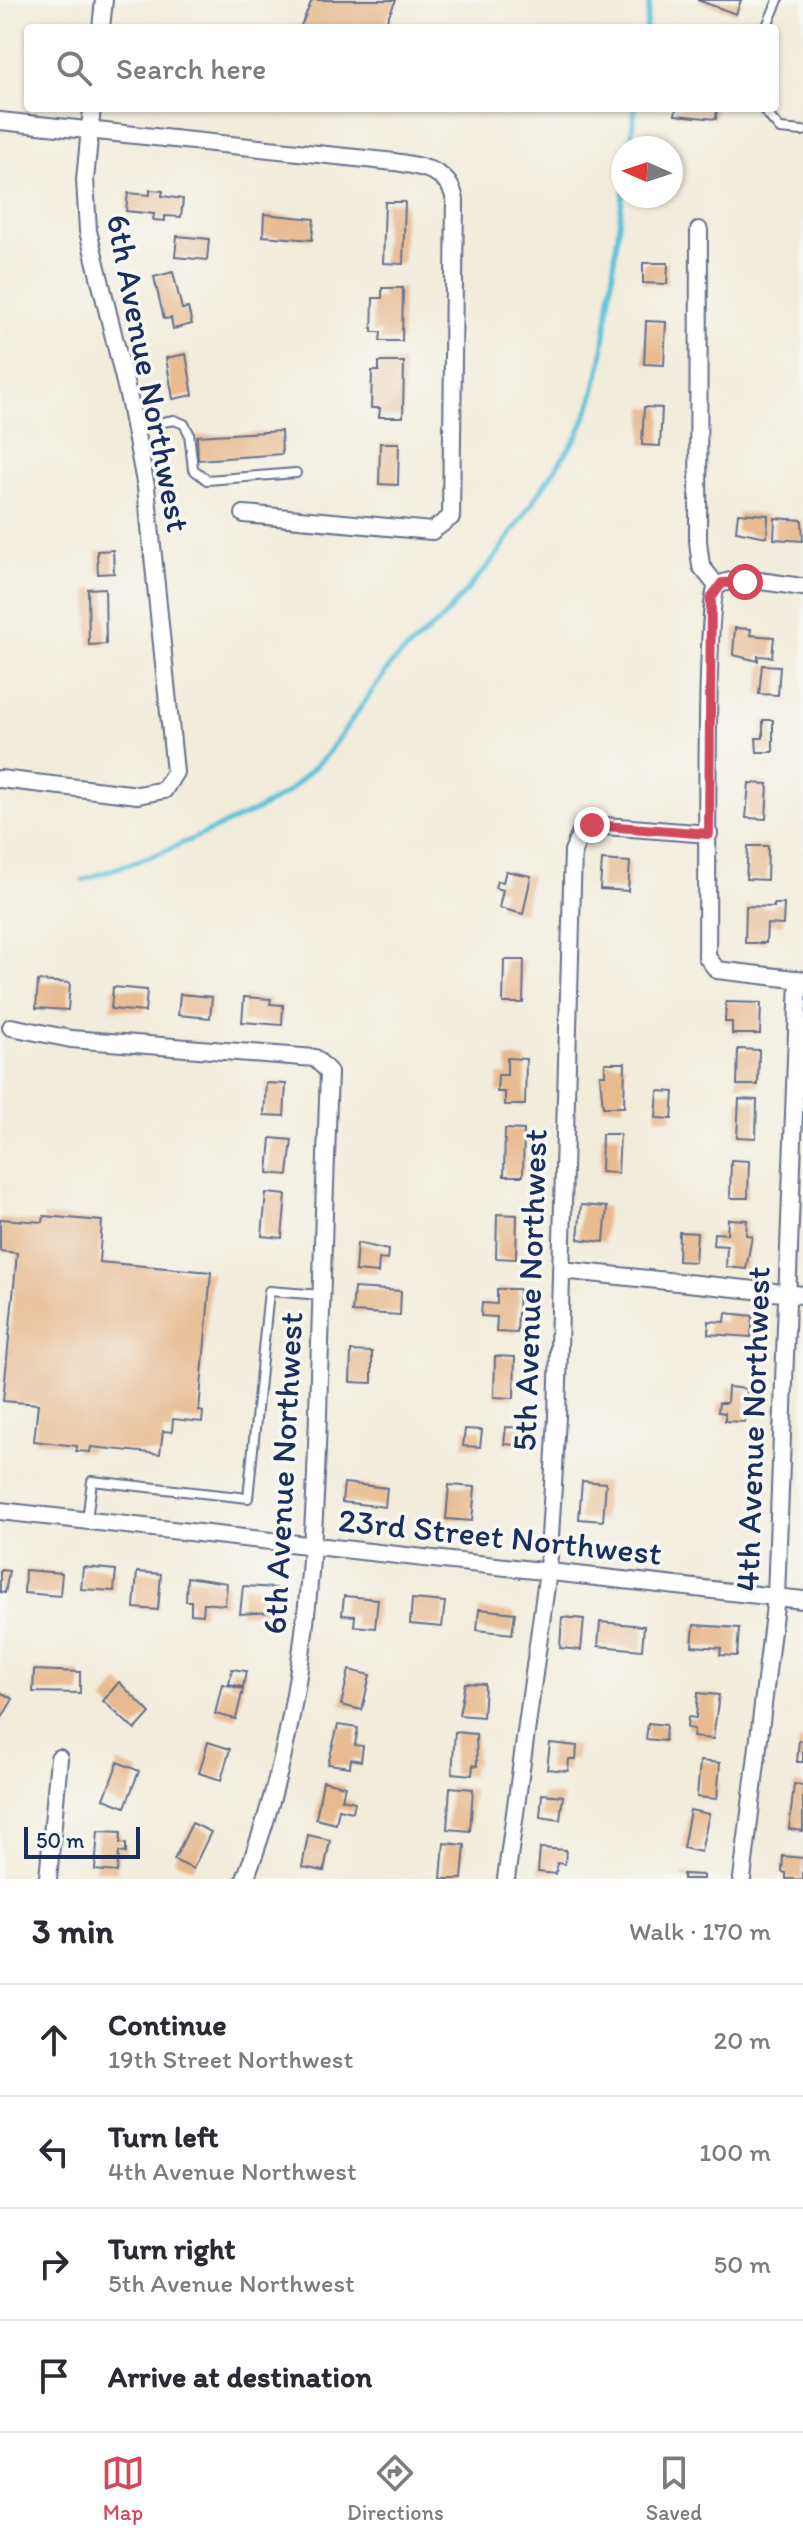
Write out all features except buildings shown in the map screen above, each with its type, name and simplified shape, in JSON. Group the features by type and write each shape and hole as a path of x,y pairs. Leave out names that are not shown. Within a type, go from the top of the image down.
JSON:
{"street":[{"path":"101,24 104,0"},
{"name":"6th Avenue Northwest","path":"0,779 138,795 164,790 173,777 175,763 150,521 136,427 88,231 85,180 91,112"},
{"path":"0,121 395,162 430,169 444,177 453,190 451,517 432,531 244,514"},
{"path":"699,230 698,541 701,566 717,586"},
{"path":"801,979 717,970 707,957 711,598 717,586 727,582 803,587"},
{"name":"5th Avenue Northwest","path":"506,1879 548,1571 557,1417 561,1169 576,841 582,830 592,825 709,834"},
{"name":"4th Avenue Northwest","path":"742,1879 776,1597 795,1294 801,979"},
{"name":"6th Avenue Northwest","path":"11,1027 71,1039 315,1058 324,1063 329,1072 315,1545 296,1692 256,1850 245,1879"},
{"path":"561,1270 795,1294"},
{"name":"23rd Street Northwest","path":"0,1511 803,1600"},
{"path":"48,1879 59,1758"}],"lane":[{"path":"768,24 778,0"},
{"path":"765,112 780,129 803,131"},
{"path":"136,427 174,420 184,424 189,433 193,469 207,480 296,473"},
{"path":"87,1521 92,1481 248,1498 269,1291 322,1295"}],"waterway":[{"path":"647,24 650,0"},
{"path":"632,136 634,112"},
{"path":"83,880 163,852 257,810 288,792 326,756 393,662 442,619 494,559 577,437 591,404 602,359 621,208"}],"route":[{"path":"592,825 709,834 711,598 722,583 745,582"}]}
